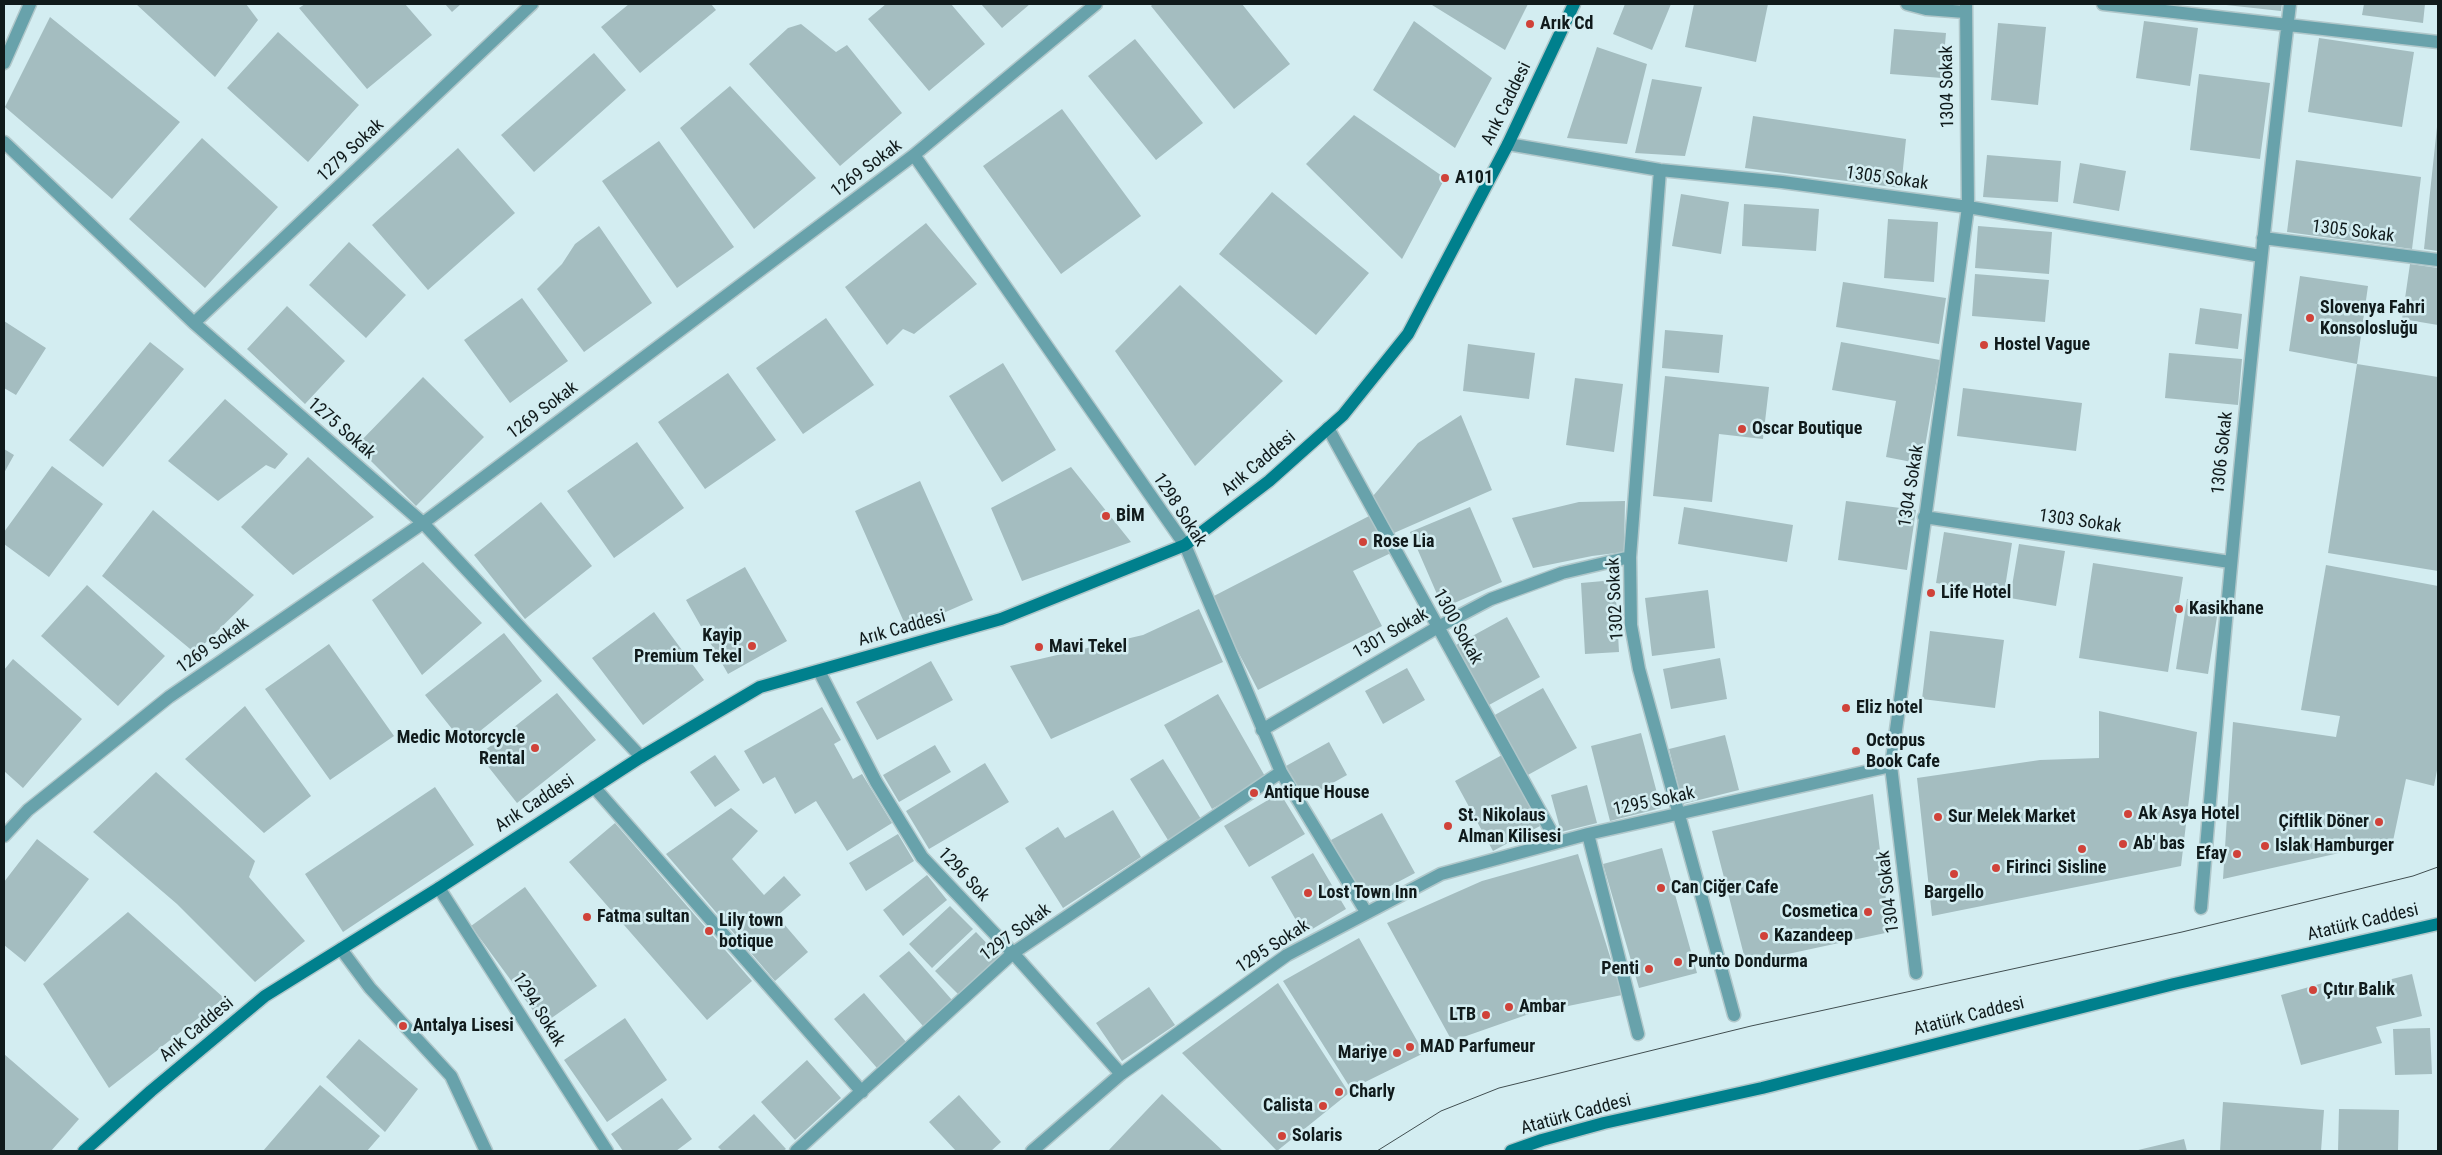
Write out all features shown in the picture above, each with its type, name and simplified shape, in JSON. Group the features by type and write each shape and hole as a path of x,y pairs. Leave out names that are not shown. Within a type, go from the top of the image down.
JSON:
{"street":[{"path":"4,63 30,4"},
{"name":"1279 Sokak","path":"194,323 532,4"},
{"name":"1269 Sokak","path":"4,836 28,810 169,697 423,523 914,155 1096,4"},
{"name":"Arık Caddesi","path":"84,1151 151,1091 265,996 440,888 641,756 760,687 1001,619 1185,545 1268,481 1343,415 1408,334 1508,144 1574,4"},
{"path":"1907,4 1926,9 1965,8"},
{"path":"2103,4 2438,42"},
{"name":"1306 Sokak","path":"2201,908 2230,562 2261,256 2290,4"},
{"name":"1304 Sokak","path":"1916,973 1892,766 1924,517 1935,454 1968,207 1965,8"},
{"name":"1275 Sokak","path":"4,142 194,323 423,523 641,756"},
{"name":"1305 Sokak","path":"1508,144 1660,170 1782,182 1968,207 2261,256"},
{"name":"1298 Sokak","path":"914,155 1185,545 1262,730 1282,772 1366,912"},
{"name":"1302 Sokak","path":"1660,170 1630,557 1631,625 1639,669 1734,1015"},
{"name":"1305 Sokak","path":"2263,238 2438,260"},
{"name":"1300 Sokak","path":"1328,428 1557,842"},
{"name":"1303 Sokak","path":"1924,517 2230,562"},
{"name":"1301 Sokak","path":"1262,730 1438,627 1491,599 1553,576 1630,557"},
{"name":"1296 Sok","path":"819,671 876,782 922,857 1013,953 1121,1074"},
{"name":"1295 Sokak","path":"1032,1151 1121,1074 1287,955 1441,874 1588,834 1892,766"},
{"name":"1297 Sokak","path":"796,1151 1013,953 1282,772"},
{"path":"594,787 862,1092"},
{"path":"1588,834 1638,1034"},
{"name":"1294 Sokak","path":"440,888 607,1151"},
{"name":"Atatürk Caddesi","path":"1510,1151 1604,1123 1762,1088 2174,984 2438,924"},
{"path":"341,949 370,988 451,1076 486,1151"}],"building":[{"path":"136,4 246,4 258,20 215,77"},
{"path":"305,4 405,4 432,35 367,89 299,8"},
{"path":"445,4 461,4 452,12"},
{"path":"629,4 711,4 716,10 640,73 601,27"},
{"path":"886,4 951,4 985,44 929,91 868,19"},
{"path":"981,4 1030,4 1002,28"},
{"path":"1153,4 1242,4 1290,64 1234,109 1151,6"},
{"path":"1433,4 1528,4 1505,50"},
{"path":"1625,4 1671,4 1652,50 1613,34"},
{"path":"1694,4 1768,4 1756,62 1685,47"},
{"path":"2217,4 2282,4 2281,11"},
{"path":"2364,4 2425,4 2423,23 2362,15"},
{"path":"50,17 180,122 112,199 5,107"},
{"path":"1414,21 1492,78 1455,148 1373,90"},
{"path":"2144,21 2198,28 2190,86 2136,78"},
{"path":"1998,23 2046,27 2038,105 1991,100"},
{"path":"801,24 836,52 847,45 902,113 840,166 749,64 788,28"},
{"path":"1894,29 1946,33 1942,78 1890,74"},
{"path":"278,32 359,105 308,162 227,88"},
{"path":"2319,38 2414,52 2402,127 2308,112"},
{"path":"1135,39 1203,123 1156,160 1088,76"},
{"path":"1597,47 1647,64 1627,144 1567,138"},
{"path":"594,53 626,90 534,172 501,135"},
{"path":"2199,74 2270,83 2260,159 2190,150"},
{"path":"1652,79 1702,87 1685,156 1635,153"},
{"path":"730,86 816,178 754,229 680,128"},
{"path":"1062,109 1141,216 1061,274 983,166"},
{"path":"1354,115 1445,178 1402,259 1306,164"},
{"path":"1753,116 1906,139 1901,188 1745,168"},
{"path":"2438,127 2438,251 2424,249"},
{"path":"202,138 278,207 205,288 129,219"},
{"path":"659,141 734,247 677,288 602,181"},
{"path":"458,148 515,213 428,290 372,225"},
{"path":"1987,155 2061,161 2058,202 1983,197"},
{"path":"2296,160 2421,177 2412,249 2287,232"},
{"path":"2080,163 2126,171 2119,211 2073,203"},
{"path":"1272,192 1369,273 1316,335 1219,254"},
{"path":"1681,194 1729,202 1721,254 1672,246"},
{"path":"1744,204 1819,209 1816,251 1742,246"},
{"path":"1888,219 1938,222 1934,282 1884,278"},
{"path":"926,223 977,284 914,334 903,329 887,345 845,287"},
{"path":"599,226 652,303 584,352 537,289 562,264 575,244"},
{"path":"1978,226 2052,232 2049,274 1975,268"},
{"path":"349,242 406,295 366,338 309,285"},
{"path":"2410,264 2438,268 2438,325 2402,319"},
{"path":"1975,274 2049,280 2045,322 1972,316"},
{"path":"2300,276 2368,286 2357,364 2289,351"},
{"path":"1843,282 1946,298 1939,344 1836,327"},
{"path":"1180,285 1283,381 1195,466 1115,351"},
{"path":"522,298 568,361 510,403 464,340"},
{"path":"287,306 345,361 305,404 247,349"},
{"path":"2200,308 2242,314 2238,349 2195,344"},
{"path":"826,318 874,385 803,434 756,368"},
{"path":"4,321 46,348 16,395 4,388"},
{"path":"1665,330 1723,335 1719,373 1662,368"},
{"path":"150,342 184,369 103,467 69,440"},
{"path":"1841,342 1940,360 1922,464 1886,457 1896,401 1832,390"},
{"path":"1468,344 1535,353 1529,399 1463,391"},
{"path":"2169,353 2242,359 2238,405 2165,398"},
{"path":"1003,363 1056,450 1002,482 949,396"},
{"path":"2357,364 2438,377 2438,571 2328,553"},
{"path":"728,373 776,440 705,489 658,422"},
{"path":"1665,376 1769,387 1763,439 1719,434 1712,502 1653,496"},
{"path":"423,377 484,437 416,506 356,446"},
{"path":"1575,378 1623,384 1614,452 1566,445"},
{"path":"1963,388 2082,403 2076,451 1957,436"},
{"path":"225,399 288,454 275,469 266,465 218,501 168,461"},
{"path":"1461,415 1492,490 1394,533 1373,496 1418,443"},
{"path":"637,442 684,508 614,558 567,491"},
{"path":"4,449 14,455 4,473"},
{"path":"308,457 374,517 293,575 241,527"},
{"path":"52,466 103,504 49,577 4,544 4,532"},
{"path":"1071,467 1131,542 1022,581 991,508"},
{"path":"920,481 973,600 907,629 855,511"},
{"path":"1625,501 1624,552 1592,556 1533,568 1512,518 1579,502"},
{"path":"1846,501 1916,510 1907,570 1838,560"},
{"path":"541,502 592,566 525,619 474,555"},
{"path":"1470,507 1502,582 1443,608 1410,532"},
{"path":"1684,507 1793,525 1787,562 1678,544"},
{"path":"153,510 254,595 195,653 102,576"},
{"path":"1373,514 1391,553 1353,571 1382,626 1258,690 1210,598"},
{"path":"1944,532 2012,543 2004,594 1936,583"},
{"path":"2019,544 2065,551 2056,606 2010,598"},
{"path":"423,562 482,623 422,675 372,600"},
{"path":"2093,563 2183,577 2168,672 2079,658"},
{"path":"2326,565 2438,586 2438,765 2434,786 2406,779 2393,841 2223,879 2233,722 2336,737 2340,716 2301,710"},
{"path":"745,567 787,641 728,674 686,600"},
{"path":"1615,580 1619,652 1585,654 1581,583"},
{"path":"87,585 165,656 118,706 41,636"},
{"path":"1708,590 1715,648 1652,656 1645,598"},
{"path":"2187,599 2219,604 2208,674 2176,669"},
{"path":"1199,609 1223,662 1051,739 1010,666 1143,635"},
{"path":"654,612 704,680 643,725 592,658"},
{"path":"1507,617 1540,677 1489,705 1456,645"},
{"path":"1930,631 2004,640 1995,708 1922,699"},
{"path":"504,633 542,681 464,744 425,695"},
{"path":"329,644 394,736 330,780 265,689"},
{"path":"1720,658 1727,699 1671,709 1663,669"},
{"path":"13,659 82,719 23,788 4,771 4,670"},
{"path":"931,661 953,700 877,740 856,702"},
{"path":"1407,668 1425,700 1383,724 1365,691"},
{"path":"1543,688 1577,748 1526,776 1493,716"},
{"path":"557,693 596,740 517,803 479,755"},
{"path":"1218,694 1266,778 1212,809 1164,725"},
{"path":"245,706 311,796 264,833 185,759"},
{"path":"822,707 841,740 834,744 853,779 862,774 892,823 847,851 816,801 795,814 775,777 763,784 744,751"},
{"path":"2099,711 2197,732 2181,866 1932,916 1917,778 2040,760 2099,758"},
{"path":"1641,733 1661,808 1610,821 1591,746"},
{"path":"1725,735 1739,790 1683,804 1669,749"},
{"path":"1329,742 1347,775 1304,799 1286,766"},
{"path":"935,745 951,772 899,802 883,775"},
{"path":"715,755 740,790 715,807 690,772"},
{"path":"1502,755 1540,826 1493,851 1455,781"},
{"path":"1163,759 1201,819 1168,840 1130,779"},
{"path":"985,763 1009,802 929,849 906,811"},
{"path":"156,772 255,861 249,877 305,941 255,982 177,904 93,832"},
{"path":"1587,785 1597,823 1561,832 1551,795"},
{"path":"435,787 474,845 343,932 305,874"},
{"path":"1280,793 1305,834 1249,867 1224,826"},
{"path":"1873,794 1890,932 1746,963 1712,831"},
{"path":"731,808 758,831 732,859 764,895 784,876 801,895 777,916 808,952 775,981 666,854"},
{"path":"1113,810 1141,857 1063,908 1025,848 1058,827 1065,838"},
{"path":"1382,813 1415,873 1364,900 1331,840"},
{"path":"615,823 752,981 707,1020 569,862"},
{"path":"898,834 914,861 866,891 849,863"},
{"path":"37,839 89,879 25,962 4,945 4,882"},
{"path":"1662,848 1697,973 1639,988 1603,864"},
{"name":"Lost Town Inn","path":"1313,853 1346,909 1304,934 1271,877"},
{"path":"1578,854 1622,995 1529,1014 1452,1041 1387,923 1482,881"},
{"path":"927,875 947,900 903,936 883,910"},
{"path":"525,887 597,986 543,1024 471,926"},
{"path":"950,906 973,929 932,968 909,944"},
{"path":"128,912 224,998 109,1088 43,984"},
{"path":"976,932 999,956 958,994 935,971"},
{"path":"1359,938 1424,1053 1351,1089 1283,981"},
{"path":"909,951 952,1000 923,1026 879,976"},
{"path":"2412,974 2422,1016 2376,1027 2382,1043 2301,1065 2281,995 2330,981 2332,994"},
{"path":"1278,983 1349,1093 1277,1151 1182,1053"},
{"path":"1149,987 1175,1025 1122,1061 1096,1023"},
{"path":"864,993 907,1043 877,1068 834,1019"},
{"path":"625,1018 667,1080 607,1122 564,1060"},
{"path":"2430,1028 2432,1074 2395,1075 2393,1029"},
{"path":"359,1039 418,1089 385,1132 326,1077"},
{"path":"4,1054 79,1119 51,1151 4,1151"},
{"path":"807,1060 841,1098 795,1140 761,1102"},
{"path":"320,1085 380,1136 367,1151 263,1151"},
{"path":"1162,1094 1223,1151 1108,1151"},
{"path":"959,1095 1001,1142 991,1151 956,1151 929,1122"},
{"path":"662,1098 692,1139 676,1151 623,1151 611,1134"},
{"path":"2223,1102 2324,1110 2321,1151 2220,1151"},
{"path":"2339,1109 2399,1110 2398,1151 2338,1151"},
{"path":"754,1114 786,1149 783,1151 722,1151 718,1147"},
{"path":"2184,1139 2187,1151 2134,1151"}],"tram line":[{"path":"1377,1151 1441,1111 1499,1088 1751,1026 2182,932 2413,876 2438,867"}],"place":[{"name":"Arık Cd","path":"1530,24"},
{"name":"А101","path":"1445,178"},
{"name":"Slovenya Fahri Konsolosluğu","path":"2310,318"},
{"name":"Hostel Vague","path":"1984,345"},
{"name":"Oscar Boutique","path":"1742,429"},
{"name":"BİM","path":"1106,516"},
{"name":"Rose Lia","path":"1363,542"},
{"name":"Life Hotel","path":"1931,593"},
{"name":"Kasikhane","path":"2179,609"},
{"name":"Kayip Premium Tekel","path":"752,646"},
{"name":"Mavi Tekel","path":"1039,647"},
{"name":"Eliz hotel","path":"1846,708"},
{"name":"Medic Motorcycle Rental","path":"535,748"},
{"name":"Octopus Book Cafe","path":"1856,751"},
{"name":"Antique House","path":"1254,793"},
{"name":"Ak Asya Hotel","path":"2128,814"},
{"name":"Sur Melek Market","path":"1938,817"},
{"name":"Çiftlik Döner","path":"2379,822"},
{"name":"St. Nikolaus Alman Kilisesi","path":"1448,826"},
{"name":"Ab' bas","path":"2123,844"},
{"name":"Islak Hamburger","path":"2265,846"},
{"name":"Sisline","path":"2082,849"},
{"name":"Efay","path":"2237,854"},
{"name":"Firinci","path":"1996,868"},
{"name":"Bargello","path":"1954,874"},
{"name":"Can Ciğer Cafe","path":"1661,888"},
{"name":"Lost Town Inn","path":"1308,893"},
{"name":"Cosmetica","path":"1868,912"},
{"name":"Fatma sultan","path":"587,917"},
{"name":"Lily town botique","path":"709,931"},
{"name":"Kazandeep","path":"1764,936"},
{"name":"Punto Dondurma","path":"1678,962"},
{"name":"Penti","path":"1649,969"},
{"name":"Çıtır Balık","path":"2313,990"},
{"name":"Ambar","path":"1509,1007"},
{"name":"LTB","path":"1486,1015"},
{"name":"Antalya Lisesi","path":"403,1026"},
{"name":"MAD Parfumeur","path":"1410,1047"},
{"name":"Mariye","path":"1397,1053"},
{"name":"Charly","path":"1339,1092"},
{"name":"Calista","path":"1323,1106"},
{"name":"Solaris","path":"1282,1136"}]}
